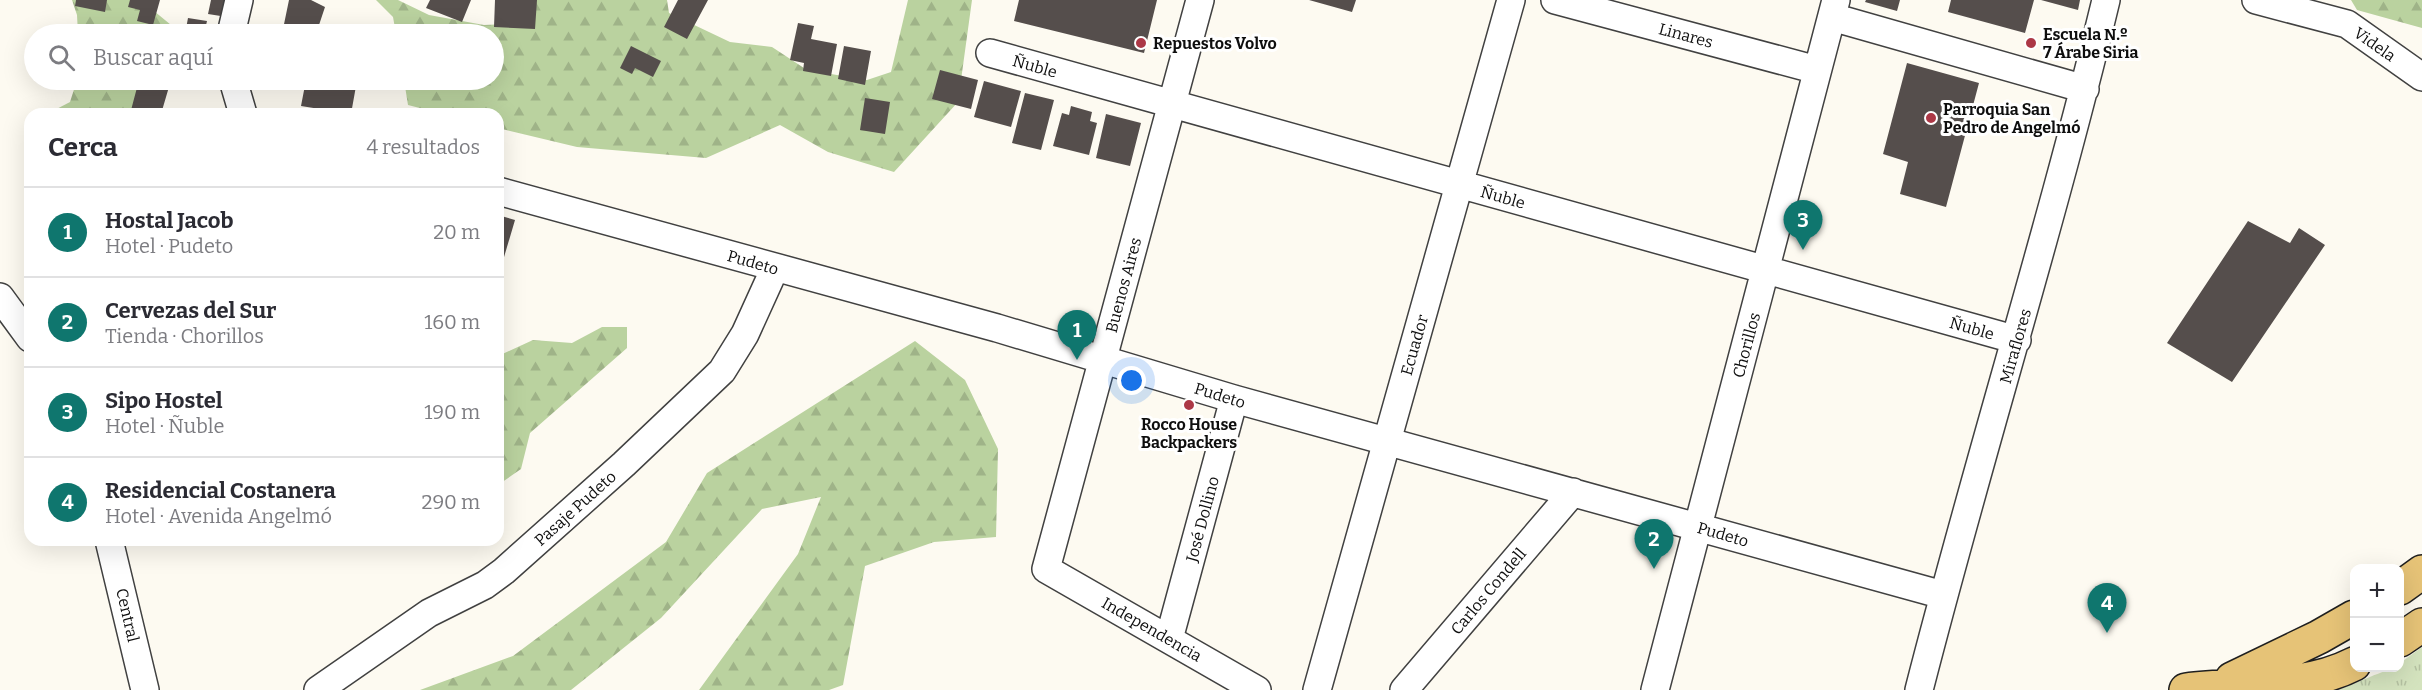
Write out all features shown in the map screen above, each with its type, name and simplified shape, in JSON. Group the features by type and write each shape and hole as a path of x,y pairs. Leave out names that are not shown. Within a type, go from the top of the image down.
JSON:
{"main road":[{"path":"2404,585 2422,572"},
{"path":"2200,688 2277,658 2353,618"},
{"path":"2404,637 2422,626"},
{"path":"2200,688 2282,683 2325,675 2350,666"}],"street":[{"path":"233,24 239,0"},
{"name":"Buenos Aires","path":"1046,569 1200,0"},
{"name":"Ecuador","path":"1317,690 1511,0"},
{"name":"Linares","path":"1556,0 1817,70"},
{"name":"Miraflores","path":"1918,690 1943,595 2017,340 2085,89 2106,0"},
{"name":"Videla","path":"2256,0 2347,24 2422,77"},
{"path":"1834,9 2085,89"},
{"name":"Chorillos","path":"1655,690 1834,9"},
{"name":"Ñuble","path":"990,53 2017,340"},
{"path":"236,90 241,108"},
{"name":"Pudeto","path":"504,193 1103,359 1234,399 1943,595"},
{"name":"Pasaje Pudeto","path":"318,690 429,613 485,585 504,571 624,464 722,371 745,334 775,268"},
{"path":"0,297 24,330"},
{"name":"José Dollino","path":"1168,639 1234,399"},
{"name":"Carlos Condell","path":"1404,690 1573,492"},
{"name":"Central","path":"110,546 145,690"},
{"name":"Independencia","path":"1046,569 1257,690"}],"green space":[{"path":"72,0 150,0 154,11 170,24 77,24"},
{"path":"376,0 398,0 429,15 478,24 394,24 393,17"},
{"path":"512,0 667,0 669,13 730,42 772,47 807,70 867,80 891,72 908,0 972,0 958,102 894,172 828,152 780,125 706,158 577,147 504,129 504,108 420,108 408,105 406,90 504,90 504,24 508,24"},
{"path":"2351,0 2422,0 2422,28 2357,10"},
{"path":"74,90 156,90 152,108 58,108 70,102"},
{"path":"602,327 627,327 627,348 530,433 521,469 504,481 504,353 533,340 572,343"},
{"path":"915,341 965,380 998,449 996,537 934,542 865,566 843,685 829,690 699,690 798,554 821,497 762,509 661,618 571,690 420,690 513,656 666,542 707,473"},
{"path":"2422,647 2422,690 2338,690 2384,672 2404,672 2404,660"}],"building":[{"path":"76,0 107,0 105,12 75,6"},
{"path":"130,0 160,0 153,24 137,21 140,10 128,7"},
{"path":"211,0 230,0 227,17 208,14"},
{"path":"289,0 311,0 325,7 319,24 284,24"},
{"path":"430,0 471,0 462,22 426,8"},
{"path":"495,0 537,0 535,29 504,27 504,24 494,24"},
{"path":"678,0 708,0 687,39 664,27"},
{"path":"1019,0 1157,0 1144,53 1014,21"},
{"path":"1309,0 1356,0 1352,12"},
{"path":"1866,0 1900,0 1897,11 1865,2"},
{"path":"1951,0 2034,0 2025,33 1948,12"},
{"path":"2041,0 2080,0 2078,10"},
{"path":"188,18 207,21 206,24 187,24"},
{"path":"798,23 814,26 811,39 837,44 831,76 803,71 804,63 790,60"},
{"path":"631,46 661,61 653,77 635,68 632,74 620,68"},
{"path":"844,46 871,51 865,85 838,79"},
{"name":"Parroquia San Pedro de Angelmó","path":"1907,63 1979,83 1946,207 1900,194 1908,162 1883,154"},
{"path":"940,70 978,80 971,109 932,99"},
{"path":"984,81 1021,91 1011,127 974,117"},
{"path":"136,90 168,90 163,108 132,108"},
{"path":"304,90 355,90 352,108 301,106"},
{"path":"1025,93 1054,100 1041,150 1012,143"},
{"path":"865,98 890,102 885,134 860,130"},
{"path":"1071,106 1092,112 1090,121 1097,123 1089,155 1053,146 1062,113 1069,115"},
{"path":"1106,114 1141,123 1130,166 1096,158"},
{"path":"504,217 515,220 504,257"},
{"path":"2248,221 2290,243 2299,228 2325,245 2232,382 2167,343"}],"place":[{"name":"Repuestos Volvo","path":"1141,43"},
{"name":"Escuela N.º 7 Árabe Siria","path":"2031,43"},
{"name":"Parroquia San Pedro de Angelmó","path":"1931,118"},
{"name":"Sipo Hostel","path":"1803,250"},
{"name":"Hostal Jacob","path":"1077,360"},
{"name":"Rocco House Backpackers","path":"1189,405"},
{"name":"Cervezas del Sur","path":"1654,569"},
{"name":"Residencial Costanera","path":"2107,633"}]}
